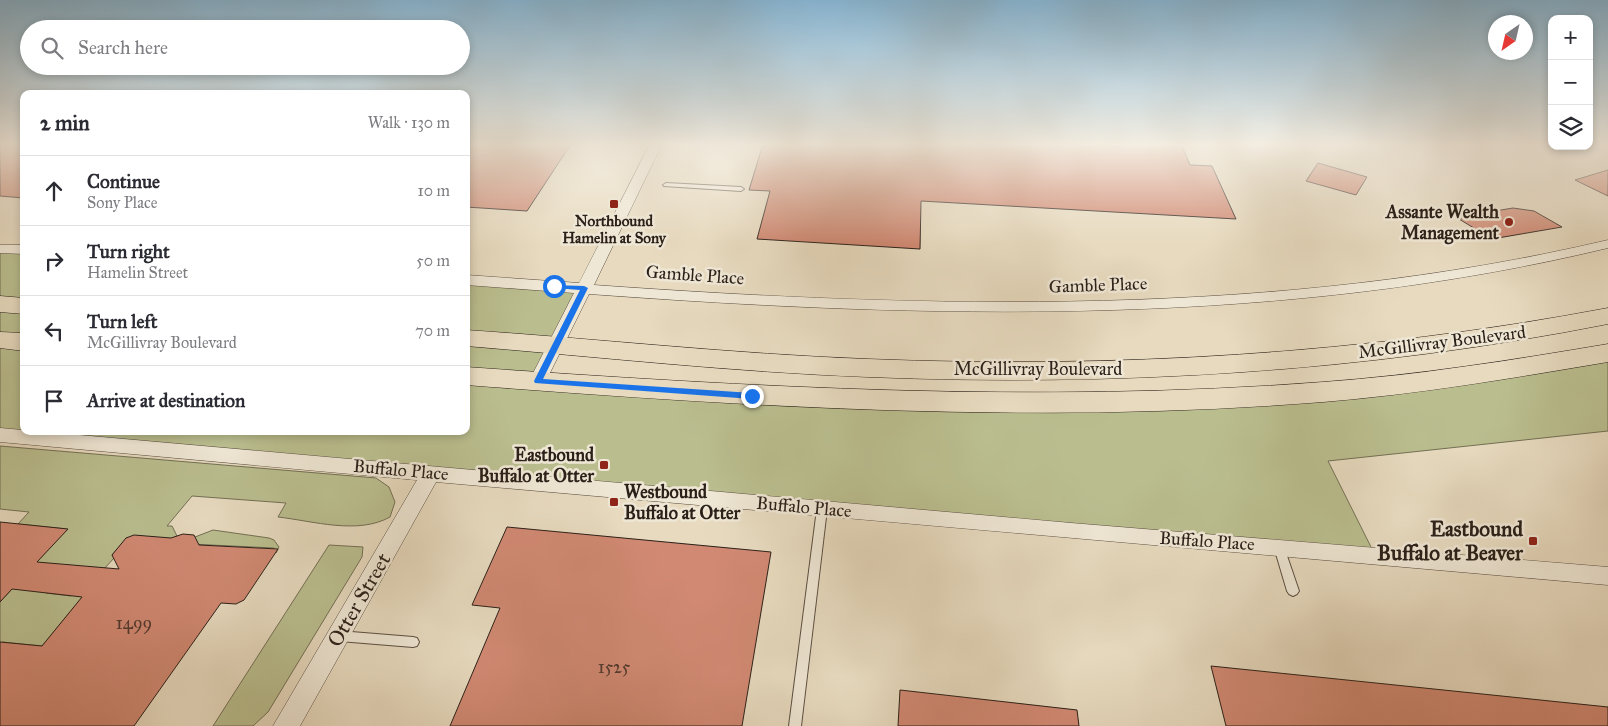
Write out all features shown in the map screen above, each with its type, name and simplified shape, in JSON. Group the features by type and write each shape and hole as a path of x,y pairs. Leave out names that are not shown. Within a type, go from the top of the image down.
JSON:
{"main road":[{"path":"0,304 20,306"},
{"name":"McGillivray Boulevard","path":"470,338 808,365 985,370 1101,369 1205,365 1371,352 1528,331 1608,316"},
{"path":"0,340 20,342"},
{"name":"McGillivray Boulevard","path":"470,376 838,401 962,404 1130,403 1314,392 1440,380 1558,363 1608,353"}],"street":[{"path":"538,381 639,178"},
{"name":"Gamble Place","path":"470,280 908,306 1007,307 1157,304 1373,286 1513,264 1608,244"},
{"path":"0,248 20,250"},
{"name":"Buffalo Place","path":"0,435 822,509 1608,576"},
{"name":"Otter Street","path":"286,726 431,473"}],"lane":[{"path":"666,185 741,189"},
{"path":"795,726 822,509"},
{"path":"1279,547 1293,591"},
{"path":"338,636 413,642"}],"green space":[{"path":"0,249 20,250 20,435 470,435 470,280 584,288 538,381 1139,403 1608,353 1608,431 1328,461 1375,555 0,435"},
{"path":"0,446 376,478 389,487 395,502 390,517 364,525 350,526 320,524 278,517 286,503 192,496 167,526 172,526 177,536 172,542 126,539 112,555 114,558 105,568 46,593 71,596 81,585 91,587 42,646 2,642 0,644 0,602 67,529 18,524 29,512 0,509"},
{"path":"213,530 269,538 274,540 279,547 276,553 274,548 190,544 195,537"},
{"path":"329,545 363,547 362,557 268,712 253,726 213,726"}],"building":[{"path":"0,178 20,178 20,198 0,196"},
{"path":"470,178 549,178 527,211 470,207"},
{"path":"753,178 1217,178 1236,219 921,201 920,249 757,239 770,191 749,190"},
{"path":"1308,178 1366,178 1356,195 1306,181"},
{"path":"1582,178 1608,178 1608,196 1575,180"},
{"name":"Assante Wealth Management","path":"1513,208 1534,211 1562,227 1492,239 1459,219 1468,218 1465,216"},
{"path":"0,522 68,529 37,562 119,569 112,555 126,538 134,535 171,538 183,534 194,535 199,545 278,549 244,600 236,604 221,603 134,726 0,726 0,642 42,646 82,597 12,589 0,602"},
{"path":"507,527 771,552 742,726 450,726 500,608 472,605"},
{"path":"1211,666 1608,707 1608,726 1226,726"},
{"path":"900,690 1077,710 1079,726 898,726"}],"place":[{"name":"Northbound Hamelin at Sony","path":"614,204"},
{"name":"Assante Wealth Management","path":"1509,222"},
{"name":"Eastbound Buffalo at Otter","path":"604,465"},
{"name":"Westbound Buffalo at Otter","path":"614,502"},
{"name":"Eastbound Buffalo at Beaver","path":"1533,541"}],"route":[{"path":"554,286 584,288 538,381 752,396"}]}
